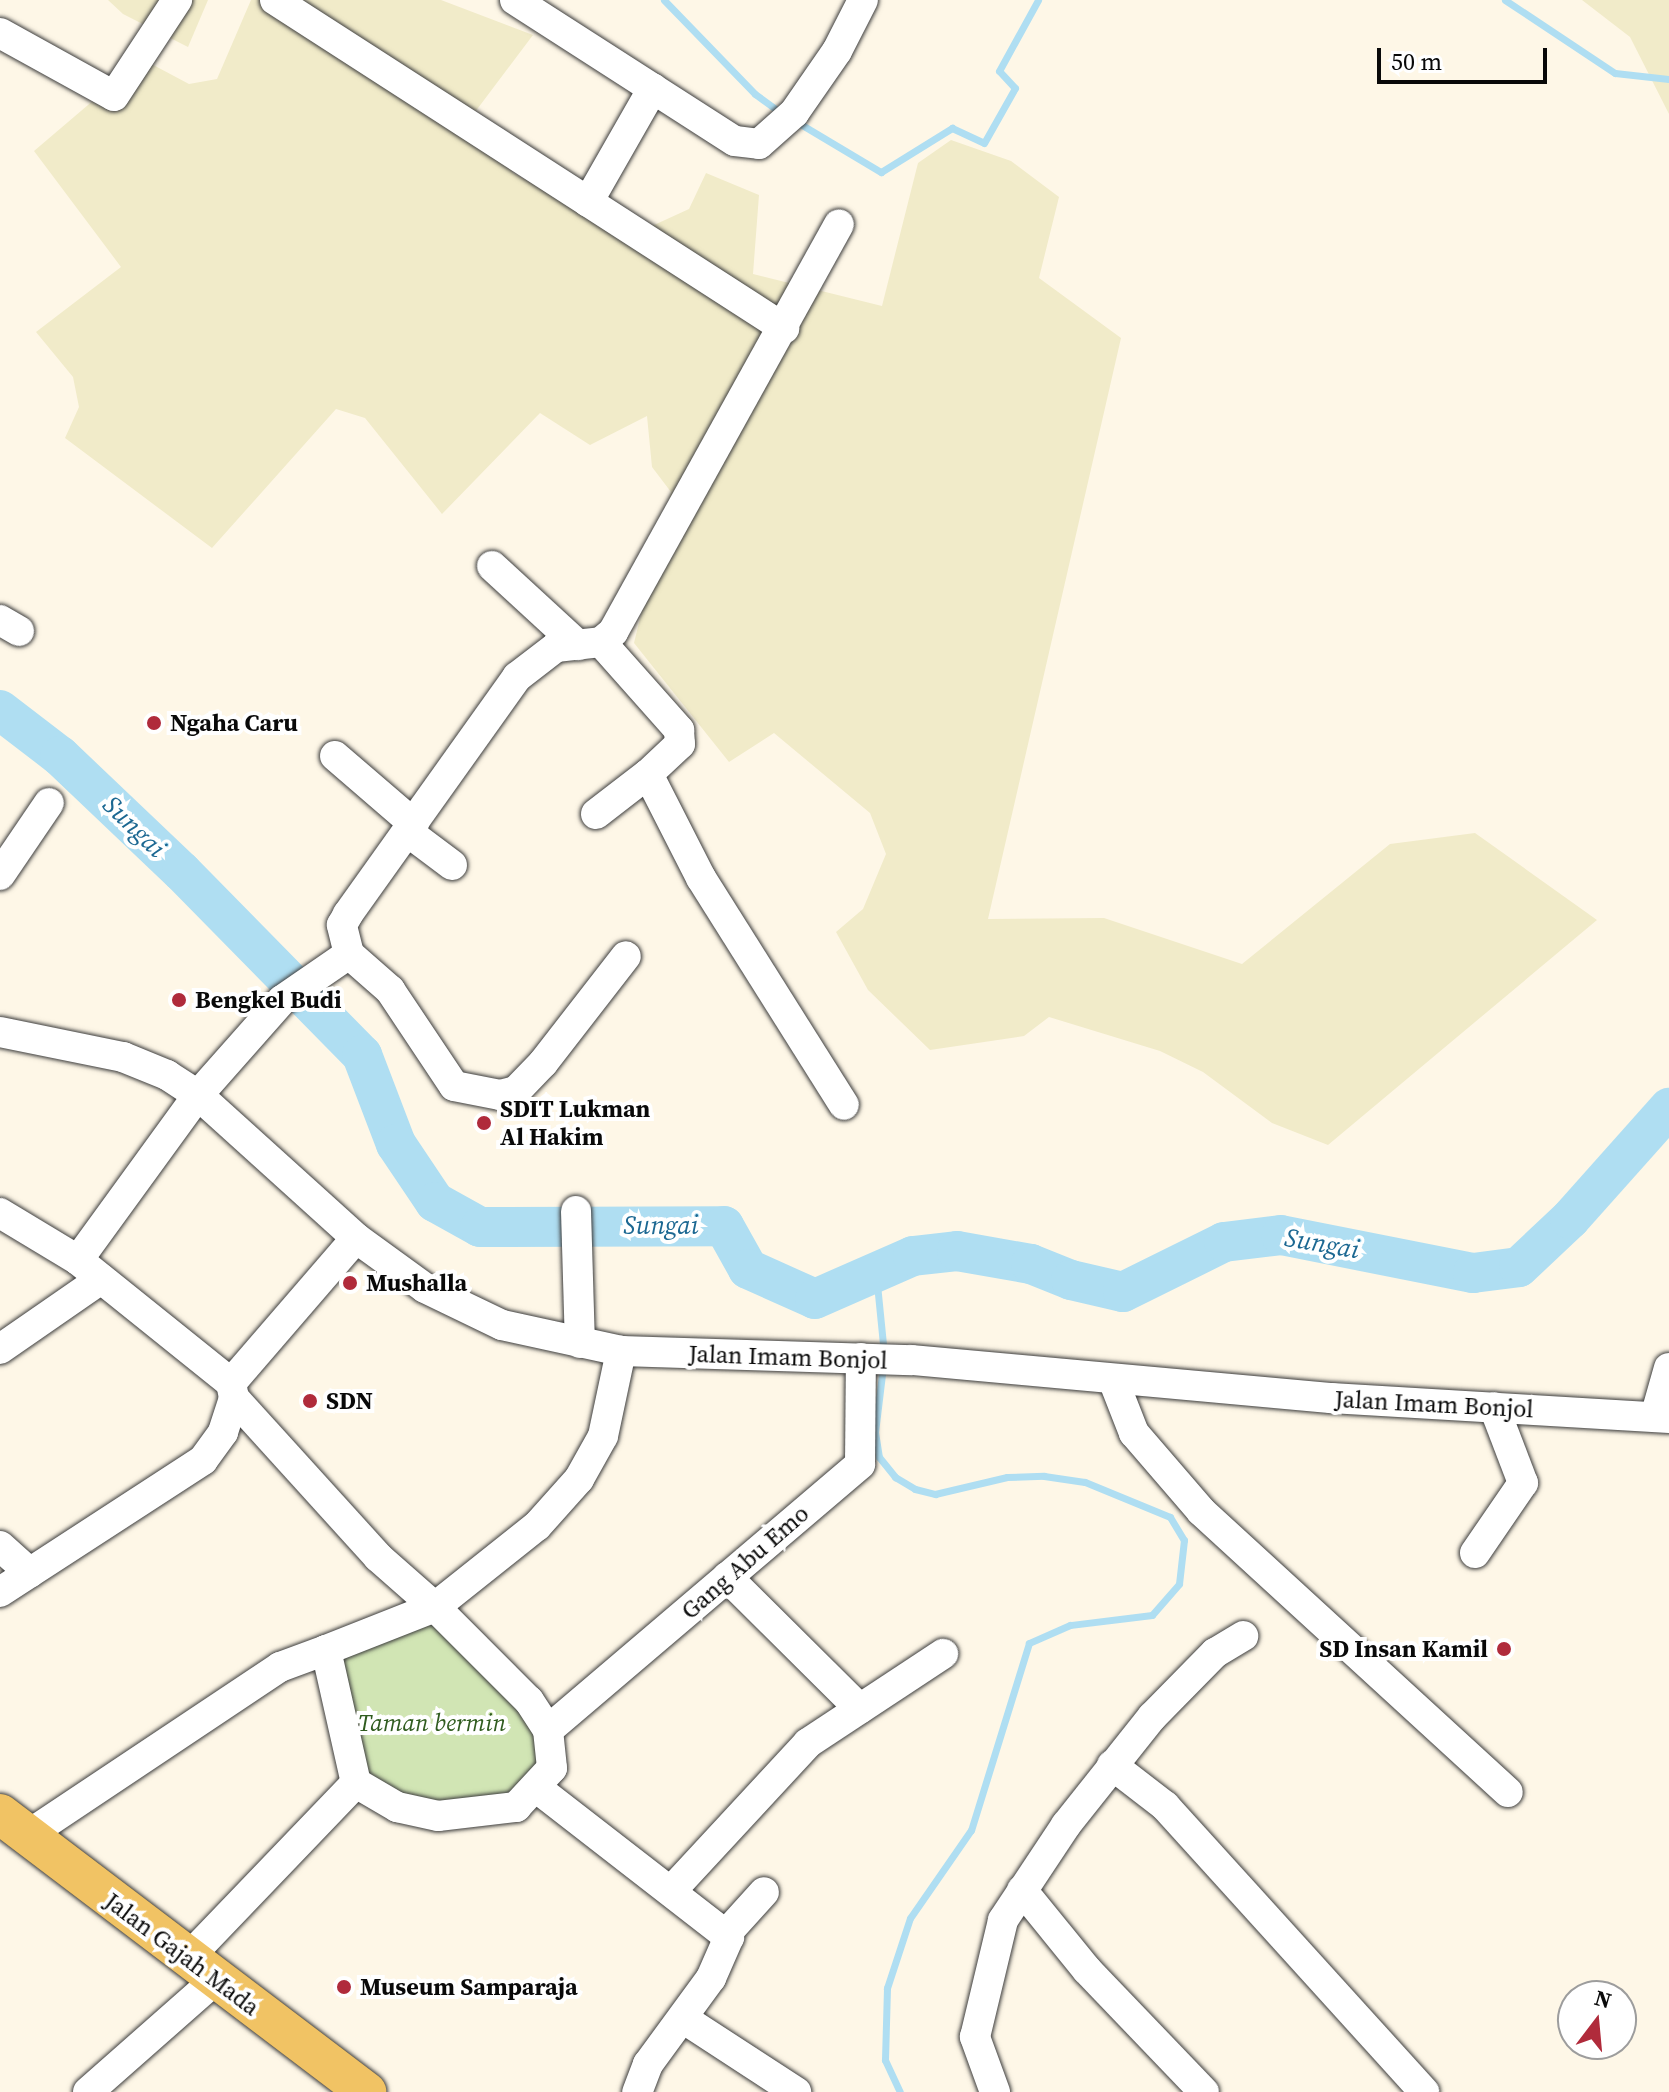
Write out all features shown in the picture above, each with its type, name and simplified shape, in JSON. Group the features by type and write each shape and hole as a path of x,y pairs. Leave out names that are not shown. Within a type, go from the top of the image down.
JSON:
{"main road":[{"name":"Jalan Gajah Mada","path":"14,1824 201,1970 366,2092"}],"street":[{"path":"0,33 114,96 177,0"},
{"path":"275,0 784,328"},
{"path":"515,0 735,141 759,144 794,113 837,51 863,0"},
{"path":"588,202 653,88"},
{"path":"626,956 543,1063 516,1091 500,1095 454,1086 390,990 349,954 342,925 517,677 541,655 589,644 613,632 839,224"},
{"path":"492,566 589,644 679,730 680,744 648,774 596,814"},
{"path":"335,756 452,865"},
{"path":"648,774 701,878 844,1105"},
{"path":"0,875 49,803"},
{"path":"78,1260 198,1095 282,1000 315,982 349,954"},
{"name":"Jalan Imam Bonjol","path":"0,1032 123,1057 167,1075 198,1095 356,1238 425,1288 488,1320 580,1343 621,1351 879,1359 1114,1382 1662,1417"},
{"path":"576,1211 580,1343"},
{"path":"0,1213 78,1260 232,1390 378,1557 435,1607 529,1701 548,1730 552,1768 538,1789 516,1807 438,1816 397,1807 356,1783 326,1650"},
{"path":"0,1592 203,1460 223,1432 232,1390 356,1238"},
{"path":"8,1335 101,1279"},
{"path":"14,1824 280,1667 435,1607 537,1526 579,1479 603,1436 621,1351"},
{"name":"Gang Abu Emo","path":"548,1730 860,1464 879,1359"},
{"path":"1662,1417 1669,1368"},
{"path":"1114,1382 1134,1433 1201,1511 1508,1792"},
{"path":"1475,1553 1523,1483 1494,1407"},
{"path":"0,1546 30,1573"},
{"path":"727,1577 860,1709"},
{"path":"995,2092 984,2069 977,2026 991,1957 1022,1890 1112,1765 1205,1663 1243,1636"},
{"path":"672,1890 808,1743 943,1654"},
{"path":"1112,1765 1153,1793 1424,2092"},
{"path":"88,2092 122,2080 201,1970 356,1783"},
{"path":"538,1789 727,1933"},
{"path":"1022,1890 1087,1970 1204,2092"},
{"path":"637,2092 648,2064 684,2019 726,1949 727,1933 764,1892"},
{"path":"684,2019 796,2092"}],"shaded area":[{"path":"108,0 208,0 188,47 123,14"},
{"path":"251,0 441,0 533,35 472,116 513,173 630,236 689,209 706,173 759,195 753,274 882,306 918,163 951,140 1011,161 1059,197 1039,278 1121,338 988,919 1104,918 1242,964 1390,844 1475,833 1597,920 1328,1145 1272,1123 1203,1072 1160,1051 1049,1017 1024,1036 930,1050 868,990 836,932 863,909 886,854 870,813 774,733 729,762 634,643 671,492 652,467 647,416 590,445 540,413 442,514 365,418 336,409 212,548 65,438 79,407 73,377 36,332 121,267 34,151 142,59 189,84 217,79"},
{"path":"1582,0 1669,0 1669,114 1630,37"}],"green space":[{"name":"Taman bermin","path":"439,1618 460,1625 545,1745 543,1766 509,1801 420,1805 371,1782 334,1655"}],"waterway":[{"path":"664,0 755,94 780,112"},
{"path":"797,122 881,172 952,128 984,143 1015,88 999,71 1038,0"},
{"path":"1505,0 1615,73 1669,79"},
{"name":"Sungai","path":"0,710 60,756 182,872 362,1055 396,1144 435,1202 480,1227 724,1226 748,1269 815,1299 913,1256 957,1251 1031,1264 1071,1280 1123,1292 1224,1242 1281,1235 1473,1273 1519,1267 1570,1219 1669,1108"},
{"path":"876,1274 884,1354"},
{"path":"883,1366 875,1432 879,1457 895,1477 915,1489 935,1494 1007,1477 1044,1476 1085,1482 1170,1517 1184,1540 1179,1584 1152,1615 1070,1625 1029,1643 971,1830 910,1918 887,1988 885,2060 900,2092"}],"place":[{"name":"Ngaha Caru","path":"154,723"},
{"name":"Bengkel Budi","path":"179,1000"},
{"name":"SDIT Lukman Al Hakim","path":"484,1123"},
{"name":"Mushalla","path":"350,1283"},
{"name":"SDN","path":"310,1401"},
{"name":"SD Insan Kamil","path":"1504,1649"},
{"name":"Museum Samparaja","path":"344,1987"}]}
